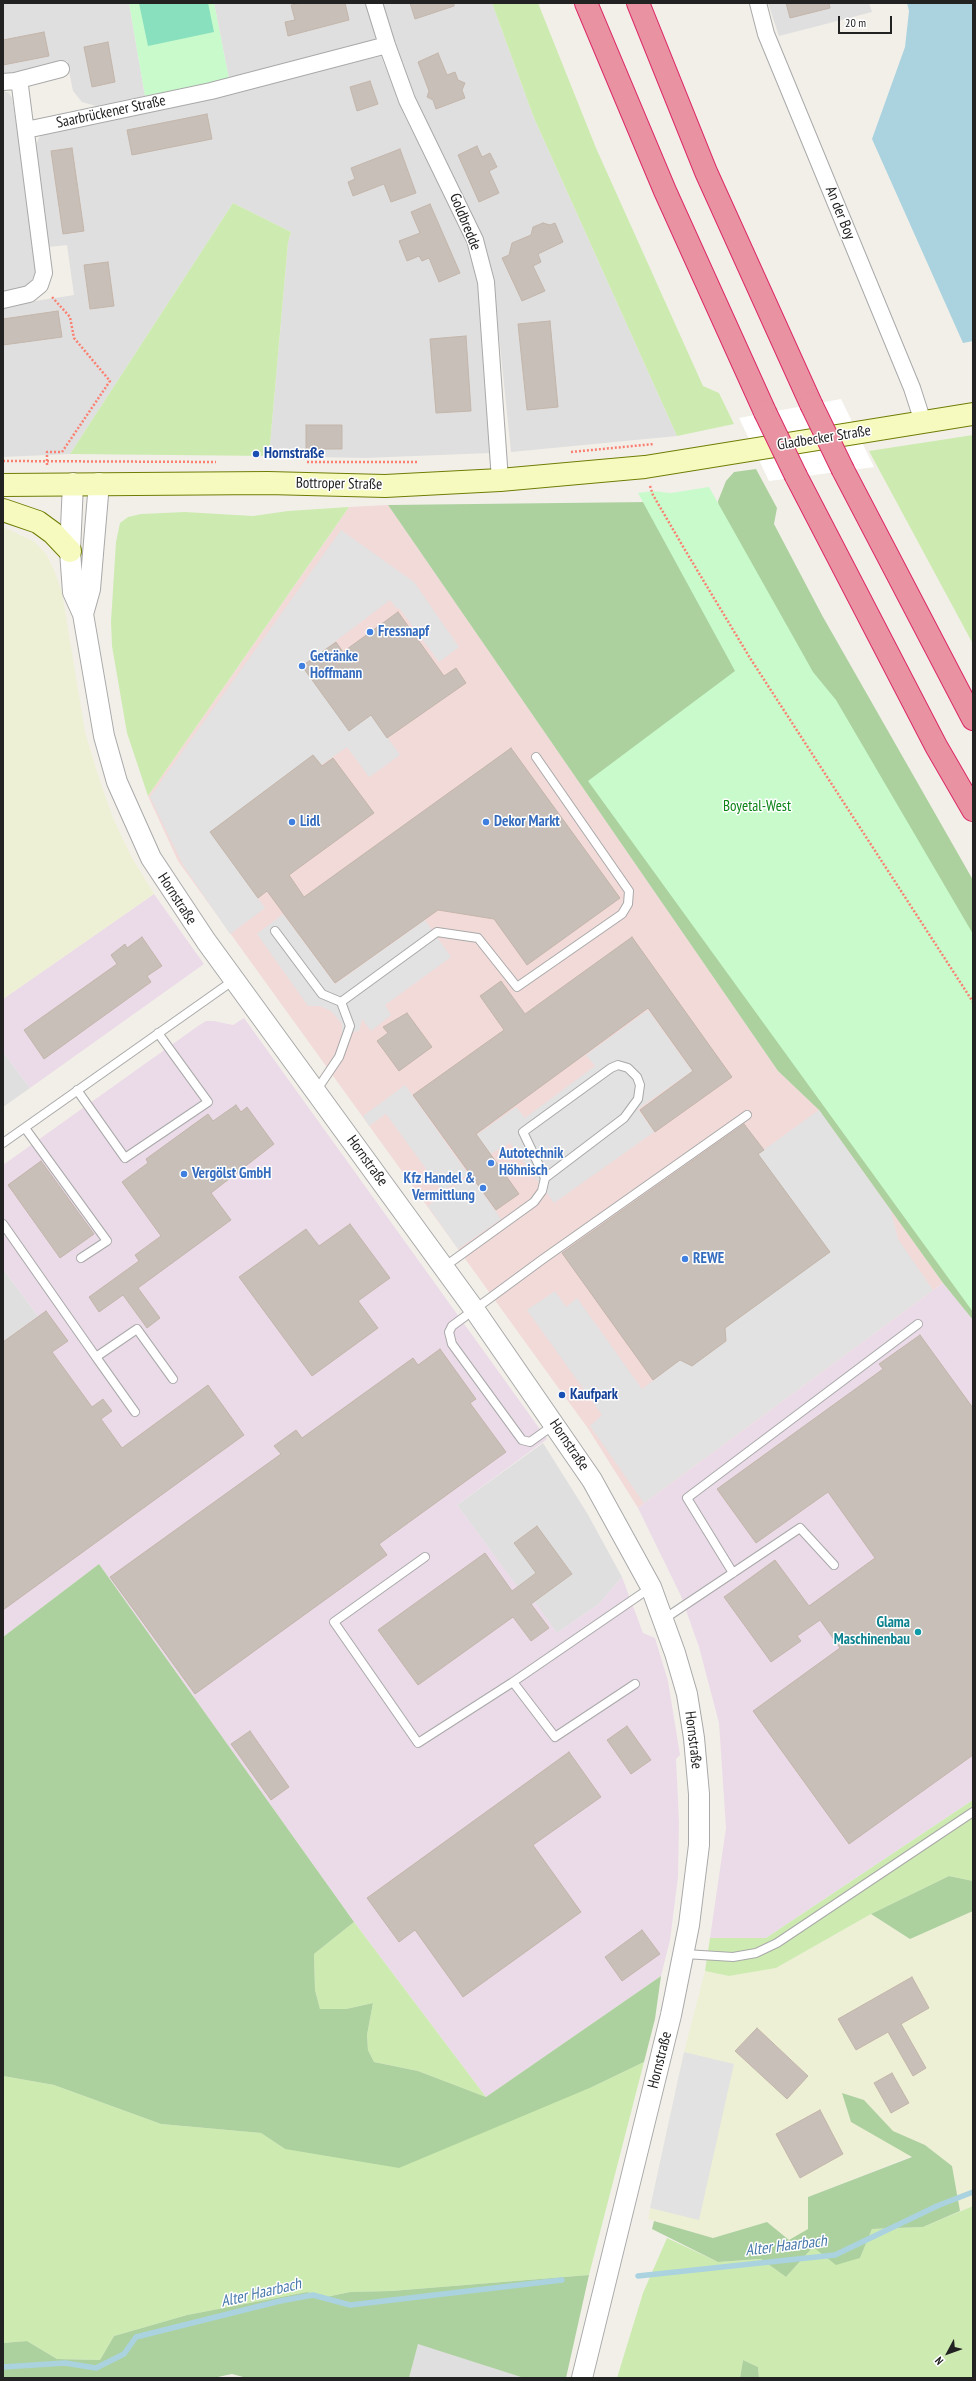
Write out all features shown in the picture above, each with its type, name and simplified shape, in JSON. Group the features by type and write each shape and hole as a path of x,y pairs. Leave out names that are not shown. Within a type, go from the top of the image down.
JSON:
{"highway":[{"path":"586,3 665,191 796,476 936,746 973,810"},
{"path":"638,3 706,172 811,404 843,470 973,719"}],"main road":[{"name":"Gladbecker Straße","path":"674,462 973,414"},
{"name":"Bottroper Straße","path":"3,485 73,483 268,483 385,486 500,480 645,467 674,462"},
{"path":"3,510 38,522 53,533 70,551"}],"street":[{"name":"Goldbredde","path":"374,3 386,45 408,100 475,240 486,282 500,480"},
{"name":"An der Boy","path":"758,3 766,34 912,388 923,422"},
{"name":"Saarbrückener Straße","path":"26,130 211,91 386,45"},
{"path":"9,82 61,69"},
{"path":"3,300 29,294 40,285 44,273 20,86 9,82"},
{"name":"Hornstraße","path":"73,483 70,551 73,592 83,614 104,736 120,789 135,824 163,879 234,980 474,1309 555,1424 605,1500 651,1587 664,1620 687,1694 694,1738 699,1794 699,1845 685,1954 582,2378"},
{"name":"Hornstraße","path":"83,614 90,589 99,483"}],"lane":[{"path":"340,1002 437,932 478,938 517,987 622,914 628,904 629,891 536,757"},
{"path":"275,931 322,994 340,1002 350,1026 339,1057 316,1091"},
{"path":"3,1143 234,980"},
{"path":"77,1090 125,1158 208,1102 158,1033"},
{"path":"444,1267 534,1202 542,1191 545,1178 523,1132 611,1068 618,1065 628,1068 637,1077 640,1085 638,1099 624,1118 545,1178"},
{"path":"555,1424 530,1442 522,1440 452,1344 449,1332 452,1326 747,1115"},
{"path":"25,1128 107,1241 81,1258"},
{"path":"3,1224 135,1412"},
{"path":"733,1573 687,1498 918,1324"},
{"path":"96,1356 137,1329 173,1379"},
{"path":"664,1620 800,1528 834,1565"},
{"path":"424,1557 334,1622 418,1743 513,1682 651,1587"},
{"path":"513,1682 555,1737 635,1684"},
{"path":"685,1954 733,1957 756,1953 777,1943 973,1812"}],"path":[{"path":"40,285 70,317 74,338 110,381 62,452 47,452 48,484"},
{"path":"568,452 662,443"},
{"path":"3,460 47,459 218,462"},
{"path":"303,462 426,462"},
{"path":"645,467 653,495 750,658 973,1002"}],"shaded area":[{"path":"3,3 129,3 145,96 96,106 82,102 73,91 67,61 3,76"},
{"path":"214,3 366,3 376,41 229,79"},
{"path":"382,3 492,3 534,118 677,436 511,452 493,278 485,249 475,221 420,108 396,50"},
{"path":"768,3 869,3 872,12 779,36"},
{"path":"381,56 404,115 461,228 474,265 482,307 490,453 365,458 269,456 288,242 291,232 233,203 70,454 3,457 3,306 74,295 67,245 48,247 34,148 40,136 43,134 170,107"},
{"path":"3,91 9,93 12,98 24,169 37,271 29,285 3,293"},
{"path":"388,505 778,1071 819,1110 943,1283 638,1508 587,1427 178,861 148,796 349,507"},
{"path":"341,530 414,582 459,647 439,662 399,608 397,609 390,600 303,666 349,731 371,715 400,755 369,777 347,747 321,765 313,755 210,832 265,908 230,934 183,865 150,797"},
{"path":"154,894 204,964 30,1088 3,1052 3,999"},
{"path":"283,914 335,984 425,920 451,957 385,1005 391,1015 371,1031 362,1019 359,1031 342,1033 342,1024 331,1011 320,1006 308,1006 257,934"},
{"path":"648,1010 692,1071 638,1109 654,1132 554,1203 510,1143 490,1154 477,1135 516,1107 525,1118 595,1066 586,1055"},
{"path":"244,1018 547,1439 457,1505 531,1605 535,1602 557,1633 599,1604 622,1577 643,1633 655,1638 668,1681 680,1755 676,1759 679,1822 678,1877 670,1940 661,1976 486,2097 354,1922 99,1564 3,1637 3,1342 38,1316 3,1269 3,1237 5,1236 3,1233 3,1165 206,1021 233,1025"},
{"path":"3,1052 30,1088 3,1107"},
{"path":"405,1085 468,1174 443,1192 386,1114 369,1126 363,1116"},
{"path":"819,1110 891,1211 898,1239 933,1290 644,1503 590,1426 602,1415 527,1310 555,1291 566,1307 577,1298 642,1389 680,1360 692,1366 726,1341 725,1327 758,1154"},
{"path":"470,1175 501,1219 458,1249 428,1206"},
{"path":"3,1269 38,1316 3,1342"},
{"path":"943,1283 973,1320 973,1800 766,1938 710,1938 726,1828 719,1723 699,1647 681,1596 638,1508"},
{"path":"543,1443 587,1513 622,1577 599,1604 557,1633 535,1603 531,1606 457,1505"},
{"path":"684,2052 734,2064 699,2220 650,2208"},
{"path":"418,2343 524,2378 409,2378"}],"green space":[{"path":"129,3 214,3 229,79 145,96"},
{"path":"139,3 208,3 214,32 148,46"},
{"path":"492,3 538,3 596,148 703,386 719,393 734,424 677,436 534,118"},
{"path":"233,203 291,232 288,242 269,456 70,454"},
{"path":"973,435 973,644 869,451"},
{"path":"756,469 777,508 774,524 823,617 973,880 973,960 720,524 718,501 726,481 734,472"},
{"name":"Boyetal-West","path":"709,487 813,672 836,700 973,934 973,1312 588,781 735,671 638,493 653,491 671,493"},
{"name":"Boyetal-West","path":"647,502 973,1026 973,1320 943,1283 819,1110 778,1071 388,505"},
{"path":"349,507 148,796 127,733 112,646 111,621 116,542 120,523 128,517 141,514 185,512 253,516 288,511"},
{"path":"3,527 35,542 46,554 54,570 62,592 85,732 99,778 113,818 131,856 154,894 3,999"},
{"path":"99,1564 354,1922 314,1954 315,1990 320,2009 346,2009 373,2003 367,2035 368,2050 374,2062 418,2071 486,2097 661,1976 655,2019 644,2062 592,2087 399,2168 285,2149 261,2133 161,2124 54,2085 3,2076 3,1637"},
{"path":"973,1800 973,1881 949,1876 871,1914 776,1968 729,1976 705,1971 710,1938 766,1938"},
{"path":"949,1876 973,1881 973,1911 910,1939 871,1914"},
{"path":"973,1911 973,2206 960,2211 952,2166 925,2145 893,2131 864,2100 843,2093 851,2122 912,2156 808,2197 808,2230 789,2240 767,2222 713,2238 648,2219 684,2052 705,1971 729,1976 776,1968 871,1914 910,1939"},
{"path":"354,1922 486,2097 418,2071 374,2062 368,2050 367,2035 373,2003 346,2009 320,2009 315,1990 314,1954"},
{"path":"644,2062 589,2275 391,2291 350,2292 326,2297 307,2292 187,2315 114,2336 100,2360 57,2359 27,2341 3,2343 3,2076 54,2085 161,2124 261,2133 285,2149 592,2087"},
{"path":"842,2093 864,2100 893,2131 925,2145 952,2166 960,2211 923,2227 872,2229 860,2258 836,2265 813,2247 786,2277 761,2259 718,2262 652,2229 654,2221 713,2238 767,2222 789,2240 808,2229 808,2197 912,2157 851,2122"},
{"path":"973,2206 973,2378 759,2378 758,2367 743,2360 740,2378 617,2378 643,2293 667,2238 718,2262 761,2259 786,2277 813,2247 860,2258 872,2229 923,2227"},
{"path":"589,2275 566,2378 524,2378 418,2344 409,2378 247,2378 232,2374 213,2378 3,2378 3,2343 27,2341 57,2359 100,2360 114,2336 187,2315 307,2292 326,2297 350,2292 391,2291"},
{"path":"743,2360 758,2367 759,2378 740,2378"}],"water":[{"path":"907,3 973,3 973,341 963,343 872,139 905,47 909,11"}],"pier":[{"path":"841,399 874,467 769,481 739,418"}],"building":[{"path":"301,3 345,3 349,20 288,36 285,22 295,20 291,5"},
{"path":"410,3 454,3 454,6 415,19"},
{"path":"786,3 829,3 830,8 790,18"},
{"path":"44,32 49,56 3,65 3,40"},
{"path":"108,42 115,82 92,87 84,47"},
{"path":"438,53 447,75 455,72 458,80 465,83 462,90 465,98 436,109 433,100 427,97 429,91 418,62"},
{"path":"370,81 378,104 357,111 350,87"},
{"path":"207,114 212,139 132,155 127,130"},
{"path":"477,146 482,157 490,153 497,167 489,171 499,193 479,202 458,155"},
{"path":"72,148 84,231 63,234 51,151"},
{"path":"400,149 416,193 391,202 384,184 353,196 348,182 355,179 351,168"},
{"path":"430,204 460,273 439,282 429,258 422,261 419,256 407,261 399,241 420,233 411,212"},
{"path":"543,223 550,225 555,223 563,242 538,254 541,262 533,266 545,291 522,301 502,258 509,255 512,243 531,235 533,227"},
{"path":"108,262 114,306 90,309 84,265"},
{"path":"58,311 62,337 3,345 3,319"},
{"path":"550,321 558,407 527,410 518,324"},
{"path":"466,336 471,411 436,413 430,339"},
{"path":"306,425 342,425 342,449 306,449"},
{"path":"398,612 444,676 456,668 466,683 387,738 371,715 349,731 302,666 336,642 343,652"},
{"name":"Dekor Markt","path":"511,748 620,898 527,965 494,919 438,910 335,983 267,891 258,898 210,832 313,755 322,766 333,758 374,813 289,875 304,897"},
{"path":"142,937 162,966 147,976 151,982 44,1059 24,1030 117,964 111,955 125,944 127,948"},
{"path":"632,937 732,1077 655,1132 640,1110 693,1071 648,1008 476,1134 519,1194 496,1210 413,1095 504,1030 480,996 501,981 525,1014"},
{"path":"407,1013 432,1047 399,1071 377,1041 388,1033 383,1027"},
{"name":"Vergölst GmbH","path":"236,1105 241,1112 247,1107 274,1144 211,1193 231,1220 138,1288 160,1318 147,1328 123,1295 99,1312 89,1297 139,1261 135,1255 161,1236 122,1182 148,1163 146,1159 208,1114 213,1121"},
{"path":"744,1124 764,1150 758,1154 830,1252 725,1328 726,1341 692,1366 680,1360 653,1380 562,1253"},
{"path":"41,1161 94,1234 60,1258 8,1185"},
{"path":"350,1224 390,1278 358,1301 378,1328 312,1376 239,1277 306,1229 319,1246"},
{"path":"46,1311 68,1341 52,1352 92,1407 103,1399 112,1411 101,1419 122,1448 208,1385 244,1435 3,1610 3,1342"},
{"path":"920,1335 973,1408 973,1755 849,1844 753,1711 840,1648 820,1620 797,1636 801,1641 771,1662 724,1597 775,1560 809,1606 875,1558 828,1492 756,1543 717,1489 883,1369 879,1364"},
{"path":"440,1349 476,1399 470,1403 506,1452 379,1544 387,1555 195,1694 110,1577 281,1454 274,1446 296,1430 302,1438 413,1358 418,1365"},
{"path":"537,1526 572,1574 531,1604 549,1628 531,1641 513,1617 418,1685 378,1630 485,1553 512,1591 536,1573 514,1543"},
{"path":"627,1726 651,1760 631,1774 607,1740"},
{"path":"250,1731 289,1787 271,1800 231,1744"},
{"path":"569,1752 601,1797 533,1845 581,1912 463,1997 415,1930 399,1942 367,1898"},
{"path":"642,1930 660,1954 622,1981 605,1957"},
{"path":"912,1977 929,2008 901,2024 926,2068 913,2076 888,2032 856,2050 838,2019"},
{"path":"757,2028 808,2076 787,2099 735,2051"},
{"path":"892,2073 909,2103 891,2113 874,2083"},
{"path":"820,2110 843,2154 800,2178 776,2134"}],"waterway":[{"name":"Alter Haarbach","path":"638,2276 835,2255 937,2206 973,2192"},
{"name":"Alter Haarbach","path":"3,2367 65,2363 96,2368 124,2354 136,2337 280,2301 313,2295 350,2305 562,2280"}],"place":[{"name":"Hornstraße","path":"256,454"},
{"name":"Fressnapf","path":"370,632"},
{"name":"Getränke Hoffmann","path":"302,666"},
{"name":"Lidl","path":"292,822"},
{"name":"Dekor Markt","path":"486,822"},
{"name":"Autotechnik Höhnisch","path":"491,1163"},
{"name":"Vergölst GmbH","path":"184,1174"},
{"name":"Kfz Handel & Vermittlung","path":"483,1188"},
{"name":"REWE","path":"685,1259"},
{"name":"Kaufpark","path":"562,1395"},
{"name":"Glama Maschinenbau","path":"918,1632"}]}
